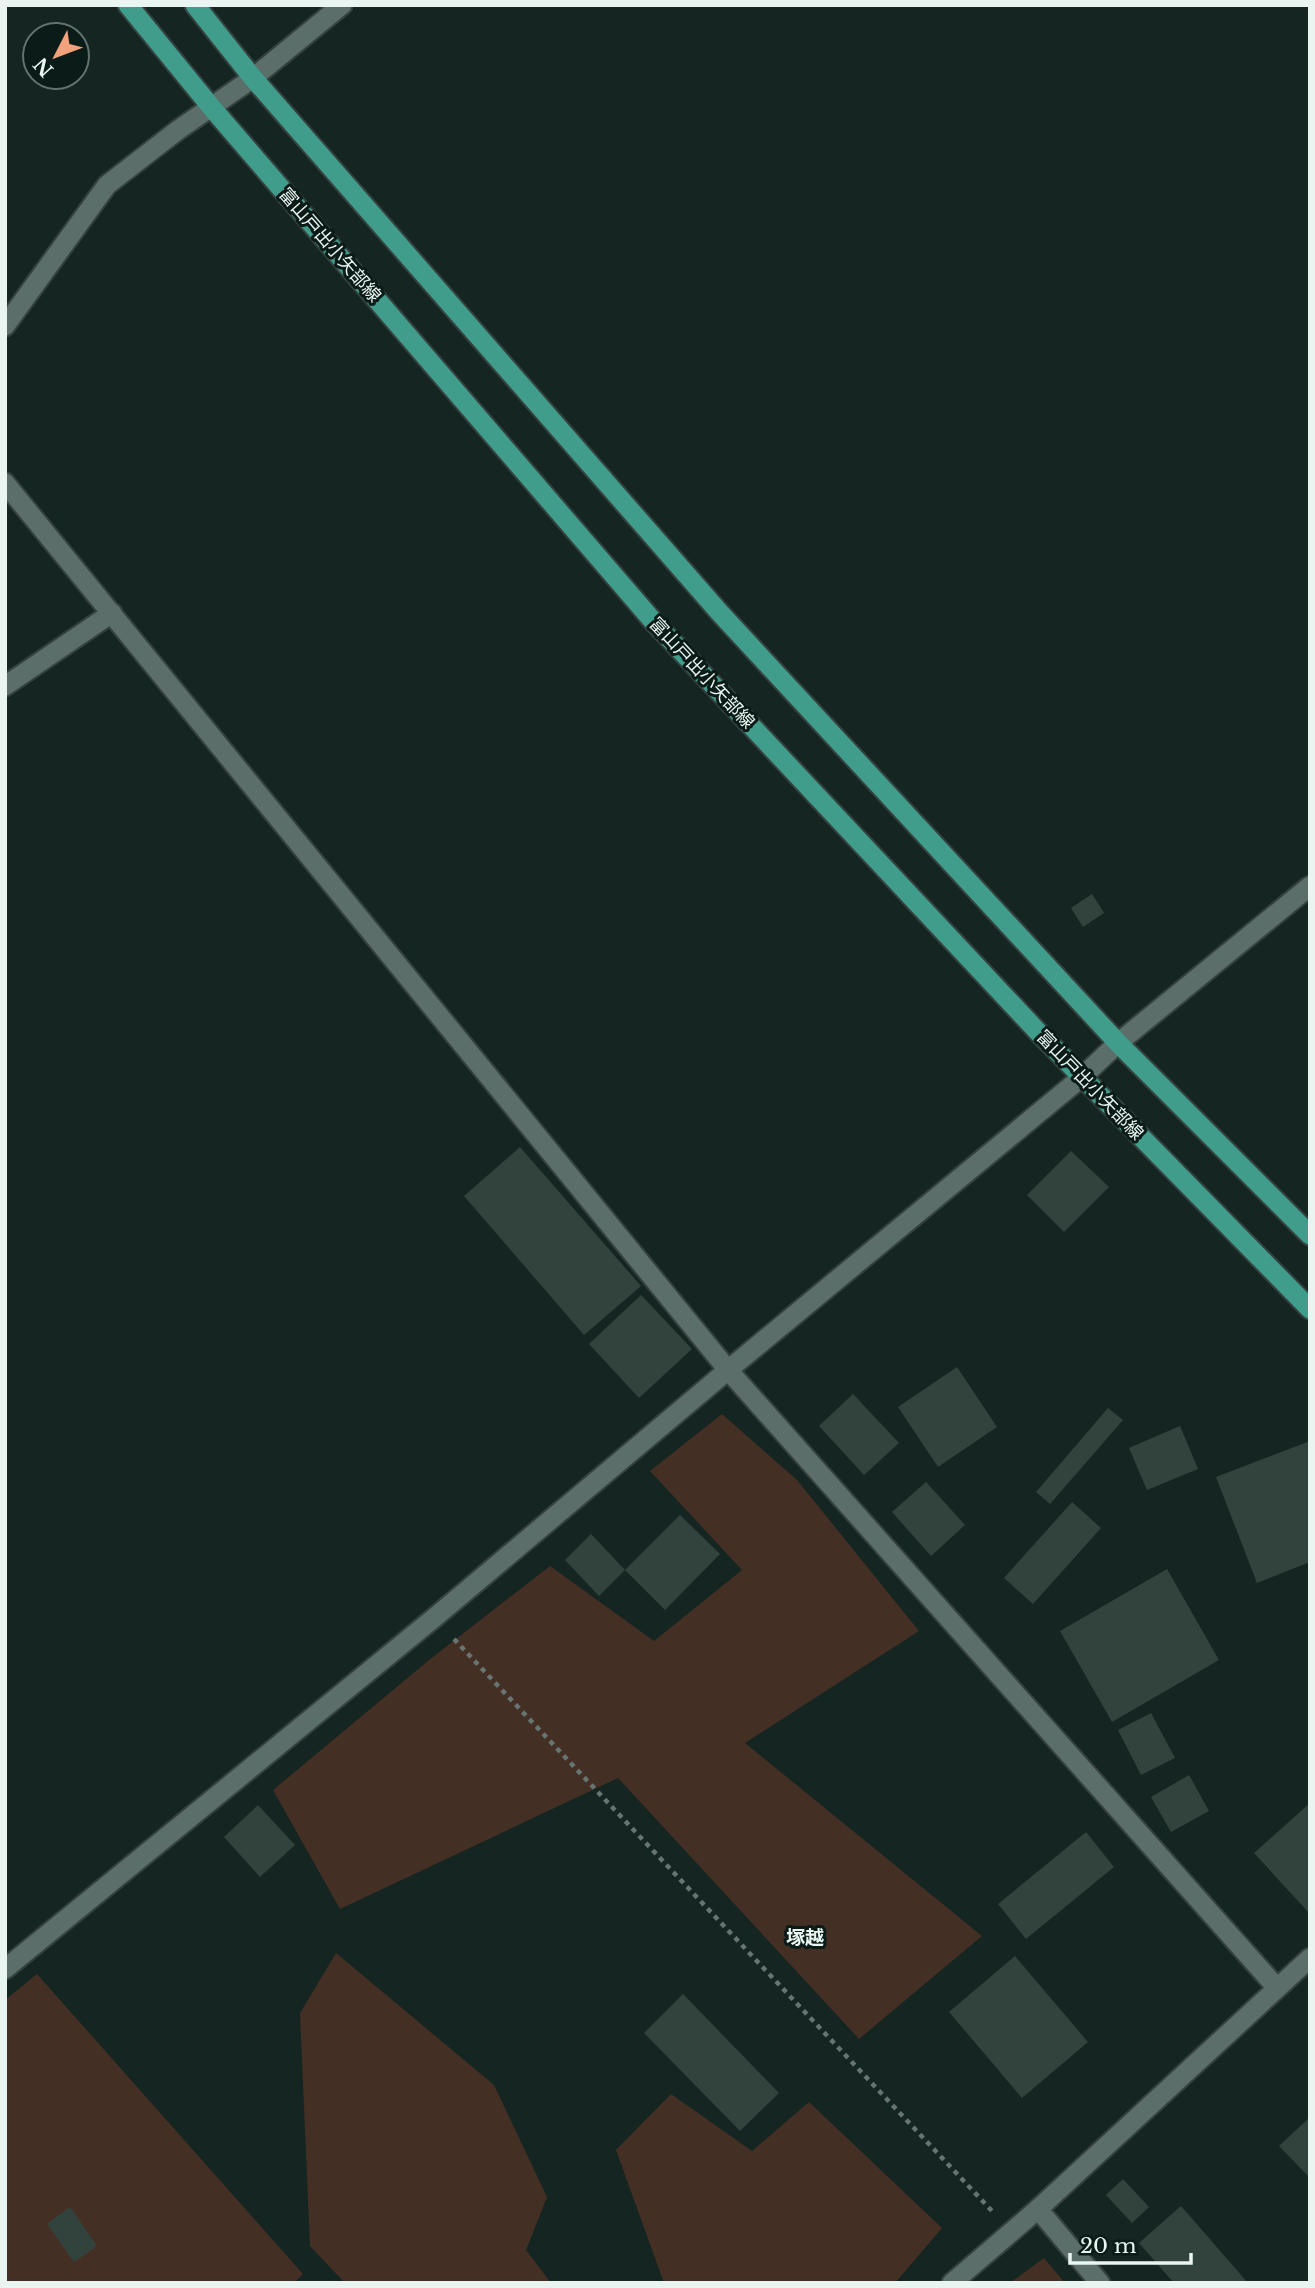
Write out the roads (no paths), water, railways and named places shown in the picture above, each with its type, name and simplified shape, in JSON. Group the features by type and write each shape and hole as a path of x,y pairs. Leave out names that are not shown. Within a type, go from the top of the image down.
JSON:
{"main road":[{"name":"富山戸出小矢部線","path":"128,5 212,108 653,621 1082,1077 1310,1309"},
{"path":"195,5 253,78 720,613 1118,1043 1310,1235"}],"street":[{"path":"5,326 107,185 178,130 253,78 342,5"},
{"path":"5,483 728,1370 1277,1988"},
{"path":"5,686 112,613"},
{"path":"5,1969 434,1618 1082,1077 1118,1043 1310,886"},
{"path":"952,2283 1038,2209 1310,1958"},
{"path":"1038,2209 1100,2283"}],"district":[{"name":"塚越","path":"805,1937"}]}
